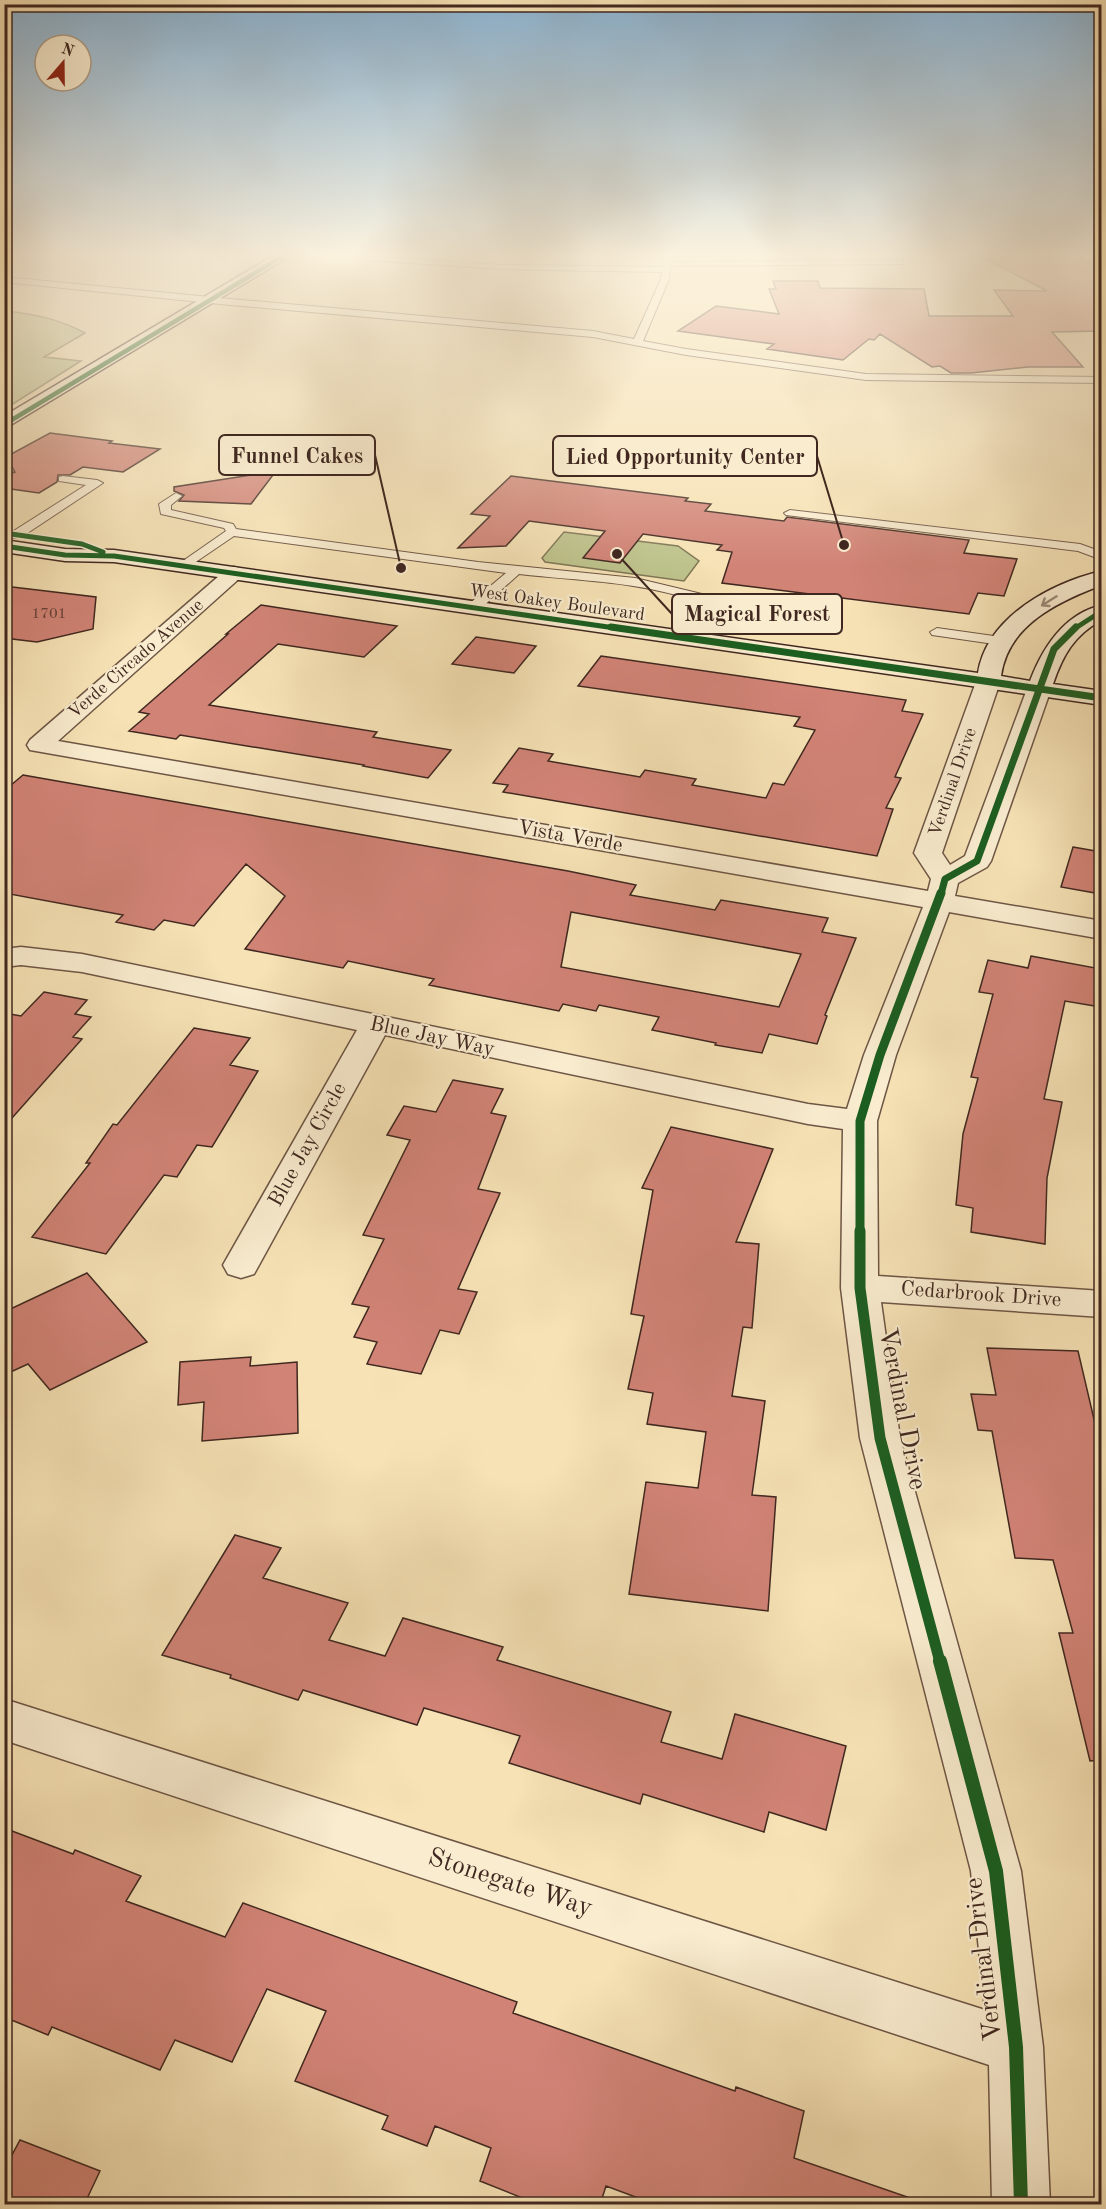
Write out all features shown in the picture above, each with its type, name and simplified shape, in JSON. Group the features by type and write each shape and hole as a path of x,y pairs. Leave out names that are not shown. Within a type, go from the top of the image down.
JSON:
{"street":[{"path":"4,424 112,359"},
{"name":"West Oakey Boulevard","path":"8,539 65,555 114,556 1101,698"},
{"name":"Verde Circado Avenue","path":"39,744 234,573"},
{"path":"988,682 993,656 1011,627 1068,590 1101,577"},
{"path":"942,890 977,861 1054,649 1069,632 1101,611"},
{"name":"Verdinal Drive","path":"988,682 928,853 942,890 880,1055 860,1121 860,1288 880,1438 996,1871 1016,2047 1021,2205"},
{"name":"Vista Verde","path":"39,744 942,890 1101,930"},
{"name":"Blue Jay Way","path":"4,958 21,956 82,963 808,1114 860,1121"},
{"name":"Blue Jay Circle","path":"241,1265 375,1025"},
{"name":"Cedarbrook Drive","path":"860,1288 1101,1304"},
{"name":"Stonegate Way","path":"4,1719 1016,2047"}],"lane":[{"path":"737,359 866,376 974,380 1100,379"},
{"path":"8,539 97,483 63,479"},
{"path":"177,496 165,504 165,513 229,526 232,532"},
{"path":"790,513 1080,548 1101,555"},
{"path":"184,566 232,532 514,571 653,585 681,591 705,601 726,604"},
{"path":"966,546 1101,563"},
{"path":"474,607 514,571"},
{"path":"676,638 705,601"},
{"path":"937,632 1001,641"}],"green space":[{"path":"5,359 81,361 5,409"},
{"path":"564,532 678,546 699,561 684,581 545,562 542,558"}],"building":[{"path":"920,359 1076,359 1083,367 1028,367 951,373 940,366 932,367"},
{"path":"50,433 160,449 123,472 83,467 70,475 58,475 57,482 39,493 4,488 4,476 15,472 12,467 4,466 4,458"},
{"path":"276,471 251,504 179,501 184,495 174,491 174,487"},
{"path":"511,476 688,498 685,501 711,504 705,511 784,521 787,517 969,540 964,553 1017,559 1004,596 978,593 969,614 722,583 732,552 717,550 722,545 643,534 620,563 583,558 605,531 529,521 506,546 458,548 490,516 471,514"},
{"path":"4,586 96,597 93,629 37,642 4,638"},
{"path":"261,605 397,626 364,657 278,644 209,705 377,732 373,737 451,750 428,778 364,765 180,735 176,739 129,731 149,714 139,712"},
{"path":"476,637 536,646 514,673 452,664"},
{"path":"601,656 906,700 902,711 923,714 895,777 901,778 886,808 893,809 877,856 503,792 508,785 493,783 519,748 553,754 548,761 640,777 645,770 696,779 692,785 766,798 773,783 784,785 815,730 794,726 800,717 578,686"},
{"path":"23,775 636,885 630,895 715,910 721,900 828,918 822,932 856,938 825,1015 827,1016 817,1044 769,1034 762,1053 715,1045 716,1043 652,1030 659,1017 599,1005 596,1011 563,1004 559,1011 429,985 434,979 348,961 343,968 245,949 285,896 246,864 194,926 164,920 154,930 116,922 123,915 4,893 4,791","holes":["571,912 801,954 779,1007 561,967"]},
{"path":"1073,847 1101,852 1101,894 1061,887"},
{"path":"1031,956 1101,969 1101,1007 1065,1001 1044,1099 1062,1102 1047,1178 1045,1244 971,1232 973,1208 956,1205 963,1134 978,1078 971,1077 993,994 979,992 988,960 1028,968"},
{"path":"44,992 87,1000 75,1014 91,1017 73,1037 82,1039 4,1127 4,1013 21,1016"},
{"path":"194,1028 250,1038 230,1065 258,1071 212,1147 197,1145 177,1177 164,1175 106,1254 32,1237 90,1163 86,1163 113,1124 117,1125"},
{"path":"453,1080 503,1089 491,1113 506,1116 478,1189 500,1193 458,1289 477,1292 459,1334 440,1330 421,1374 367,1364 377,1342 354,1337 369,1307 352,1304 384,1239 363,1235 410,1140 387,1135 404,1106 436,1112"},
{"path":"671,1127 773,1149 736,1242 759,1244 752,1328 743,1327 732,1396 765,1401 752,1495 776,1497 768,1611 629,1594 646,1482 698,1488 706,1432 647,1424 653,1393 628,1389 644,1316 631,1314 653,1190 642,1188"},
{"path":"87,1273 147,1342 50,1390 28,1364 4,1375 4,1312"},
{"path":"987,1348 1078,1351 1101,1449 1101,1760 1090,1761 1059,1633 1073,1633 1053,1560 1015,1558 992,1431 978,1430 971,1394 996,1395"},
{"path":"251,1357 250,1366 297,1362 298,1433 202,1441 204,1402 178,1405 180,1362"},
{"path":"235,1535 281,1548 263,1578 348,1603 329,1640 385,1656 403,1618 503,1647 497,1660 671,1712 661,1742 722,1759 735,1714 846,1746 826,1830 769,1812 764,1832 643,1794 640,1804 509,1763 520,1736 424,1708 417,1725 303,1690 298,1700 230,1678 231,1675 162,1655"},
{"path":"4,1828 73,1854 75,1850 141,1876 126,1901 225,1937 243,1903 517,2002 513,2013 735,2091 736,2087 804,2111 794,2158 916,2200 915,2205 657,2205 606,2186 600,2205 540,2205 480,2181 491,2148 435,2126 427,2146 382,2129 388,2116 295,2081 326,2011 267,1989 232,2062 175,2040 160,2070 52,2027 48,2035 4,2017"},
{"path":"20,2140 100,2171 84,2205 4,2205 4,2170"}],"cycle path":[{"path":"4,424 112,359"},
{"path":"4,533 82,544 103,552"},
{"path":"4,546 65,555 114,556 1102,698"},
{"path":"1021,2204 1016,2047 996,1871 880,1438 860,1288 860,1121 880,1055 939,902 945,879 977,861 1054,649 1069,632 1102,611"}],"place":[{"name":"Lied Opportunity Center","path":"844,545"},
{"name":"Magical Forest","path":"617,554"},
{"name":"Funnel Cakes","path":"401,568"}]}
